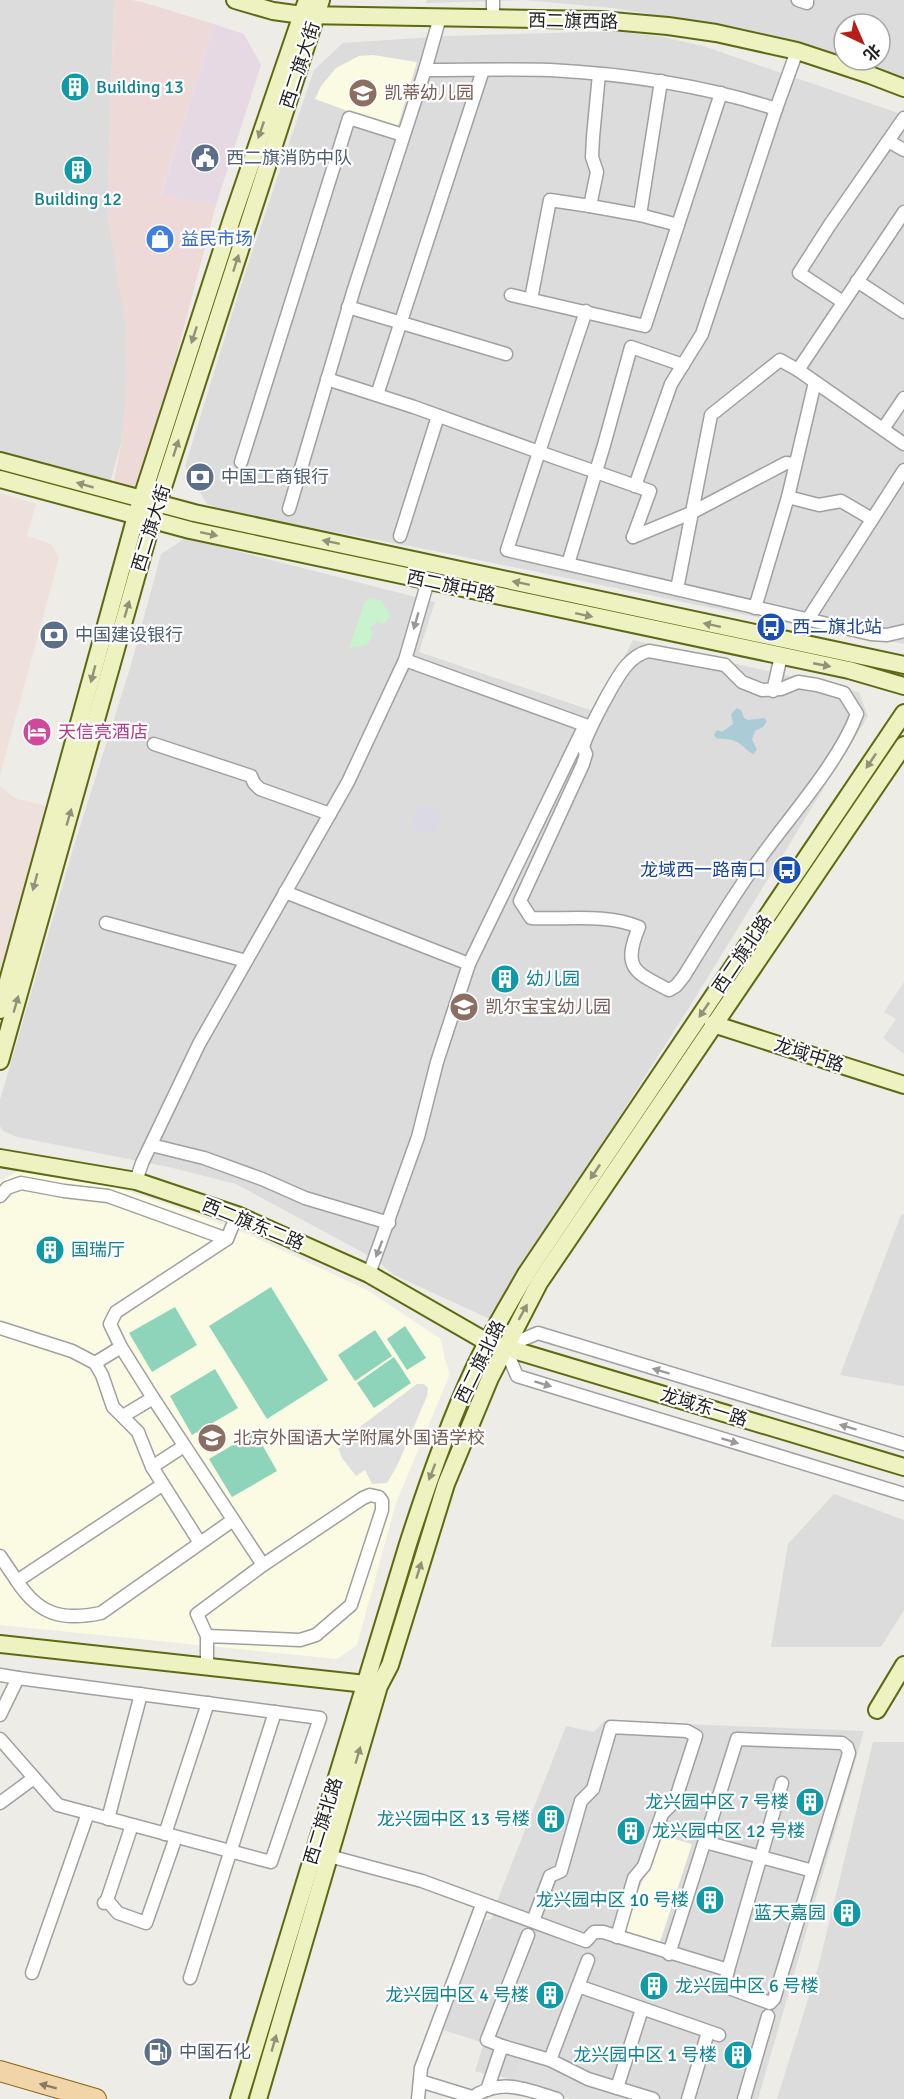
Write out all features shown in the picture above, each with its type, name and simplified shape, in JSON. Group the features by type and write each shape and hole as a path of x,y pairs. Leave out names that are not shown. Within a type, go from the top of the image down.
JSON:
{"main road":[{"name":"西二旗西路","path":"235,0 281,12 312,8 440,17 601,20 668,26 716,33 797,51 904,88"},
{"name":"西二旗大街","path":"0,1010 235,208 312,8"},
{"name":"西二旗中路","path":"0,461 150,502 904,665"},
{"name":"西二旗中路","path":"0,479 144,518 849,670 904,686"},
{"name":"西二旗大街","path":"0,1061 144,518"},
{"name":"西二旗北路","path":"258,2099 329,1856 372,1685 429,1481 454,1415 487,1342 526,1274 904,713"},
{"name":"西二旗北路","path":"238,2099 372,1685 390,1665 446,1484 505,1347 539,1283 904,745"},
{"name":"龙域中路","path":"713,1024 904,1085"},
{"name":"西二旗东二路","path":"0,1158 136,1181 237,1215 369,1274 487,1342"},
{"name":"龙域东一路","path":"487,1342 904,1467"},
{"path":"0,1644 372,1685"},
{"path":"877,1710 904,1665"},
{"path":"0,2071 96,2099"}],"street":[{"path":"493,0 493,19"},
{"path":"798,0 807,3 807,0"},
{"path":"289,509 348,307 440,17"},
{"path":"634,486 671,384 702,334 797,51"},
{"path":"425,70 548,70 661,81 721,93 776,110"},
{"path":"377,395 483,70"},
{"path":"590,206 597,172 592,157 592,137 599,74"},
{"path":"640,215 661,81"},
{"path":"511,295 586,311 645,327 721,93"},
{"path":"241,462 349,118 403,135"},
{"path":"843,302 799,273 904,118"},
{"path":"888,141 904,150"},
{"path":"531,299 550,200 640,215 678,225"},
{"path":"798,370 904,212"},
{"path":"857,281 904,312"},
{"path":"348,307 506,354"},
{"path":"586,311 507,550 871,634 888,635 904,631"},
{"path":"568,564 631,347 683,365"},
{"path":"677,589 711,415 780,360 798,370 904,444"},
{"path":"327,379 650,491 633,537 691,513 786,463 795,464"},
{"path":"754,608 788,497 815,382"},
{"path":"883,429 904,398"},
{"path":"400,536 438,416"},
{"path":"808,619 904,470"},
{"path":"788,497 819,505 841,501 872,519"},
{"path":"136,1181 150,1146 199,1044 348,782 405,660 428,581"},
{"path":"649,651 725,665 742,682 772,691 798,682 818,685 844,693 857,714 852,727 822,774 759,859 676,986 669,990 644,978 633,966 629,958 639,927 608,919 531,918 520,901 522,895 584,764 586,754 583,747 589,730 624,668 630,662 649,651"},
{"path":"772,691 782,656"},
{"path":"369,1274 418,1137 437,1062 469,964 585,726 405,660"},
{"path":"154,744 251,776 260,789 330,814"},
{"path":"285,892 469,964"},
{"path":"106,923 246,961"},
{"path":"150,1146 204,1158 262,1179 305,1198 389,1223"},
{"path":"0,1196 7,1188 21,1183 108,1196 227,1239"},
{"path":"237,1215 227,1239 114,1315 111,1326 121,1347 153,1398 263,1565"},
{"path":"0,1328 72,1351 95,1363 102,1375 110,1403 140,1436 162,1485 200,1543"},
{"path":"904,1444 538,1333 505,1347 517,1376 904,1494"},
{"path":"95,1363 121,1347"},
{"path":"123,1416 153,1398"},
{"path":"152,1467 184,1446"},
{"path":"17,1581 162,1485"},
{"path":"207,1636 300,1640 316,1635 351,1605 382,1510 382,1501 379,1497 370,1495 363,1498 263,1565 197,1614 207,1636 207,1667"},
{"path":"0,1556 27,1597 45,1610 56,1614 86,1616 101,1613 233,1520"},
{"path":"0,1675 320,1718 270,1862 58,1805 0,1739"},
{"path":"0,1715 18,1678"},
{"path":"108,1819 141,1694"},
{"path":"132,1825 106,1902 118,1913 146,1923 208,1703"},
{"path":"190,1977 274,1712"},
{"path":"533,1921 550,1876 561,1871 581,1800 592,1789 611,1727 687,1731 696,1736 675,1801 662,1814 644,1866 634,1878 617,1937"},
{"path":"669,1954 737,1739 842,1743 847,1747 849,1753 774,2000 770,2003 729,1988 725,1984 782,1783"},
{"path":"0,1803 34,1778"},
{"path":"32,1973 88,1813"},
{"path":"705,1842 813,1871"},
{"path":"329,1856 422,1881 482,1905 586,1941 594,1932 603,1932 669,1954 728,1970"},
{"path":"418,2099 422,2068 482,1905"},
{"path":"528,1935 487,2040 550,2060 588,2079 653,2099"},
{"path":"550,2060 588,1960"},
{"path":"578,1986 714,2033 688,2099"},
{"path":"617,2088 642,2009"},
{"path":"744,2099 768,2016"},
{"path":"493,2088 502,2046"},
{"path":"420,2081 471,2098 493,2088 516,2086 557,2099"}],"shaded area":[{"path":"0,0 114,0 107,213 126,328 127,382 122,440 110,483 0,454"},
{"name":"益民市场","path":"114,0 142,2 214,24 161,194 216,205 174,365 136,490 113,486 122,440 127,382 126,328 107,213"},
{"path":"427,0 524,0 426,3"},
{"path":"524,0 904,0 904,82 880,72 892,72 892,12 832,12 832,53 817,47 719,25 612,8"},
{"name":"西二旗消防中队","path":"214,24 244,34 261,65 216,205 161,195"},
{"path":"622,32 663,37 703,46 904,115 904,644 791,624 435,551 234,513 207,504 185,466 243,279 314,70 343,43 446,36"},
{"name":"凯蒂幼儿园","path":"373,55 417,62 397,129 315,99 321,86 336,68 359,56"},
{"path":"0,493 36,504 27,536 51,544 59,558 0,775"},
{"path":"186,538 435,602 419,652 596,712 633,640 859,692 868,716 692,1003 490,1319 394,1275 375,1259 236,1184 169,1167 17,1137 3,1131 0,1126 0,1100 73,849 131,665 161,554"},
{"path":"0,786 15,798 46,806 0,978"},
{"path":"426,805 436,809 440,819 436,829 426,833 416,829 412,819 416,809"},
{"path":"904,982 904,1054 883,1038 896,1019 884,1012"},
{"name":"北京外国语大学附属外国语学校","path":"19,1171 103,1183 250,1235 367,1290 441,1339 450,1374 396,1503 357,1645 337,1659 0,1625 0,1181"},
{"path":"904,1214 904,1386 840,1375 901,1215"},
{"path":"417,1384 424,1384 428,1388 427,1396 397,1466 387,1483 372,1484 365,1470 356,1476 342,1458 338,1448 341,1441"},
{"path":"834,1494 904,1520 904,1610 881,1647 771,1647 788,1544"},
{"path":"604,1721 864,1731 758,2099 571,2099 499,2076 504,2060 492,2056 485,2074 475,2071 484,2043 443,2030 485,1921 491,1919 493,1915 566,1726 594,1732"},
{"name":"蓝天嘉园","path":"873,1742 904,1742 904,2099 777,2099 819,1964"},
{"path":"661,1835 692,1844 659,1945 625,1934 631,1907"},
{"path":"523,2056 636,2099 571,2099 514,2081"}],"green space":[{"path":"369,598 381,600 390,615 386,622 382,624 379,621 369,628 373,634 367,645 349,648 364,604"},
{"path":"271,1287 328,1380 267,1419 209,1326"},
{"path":"175,1307 197,1345 152,1372 129,1333"},
{"path":"405,1326 426,1358 407,1370 387,1339"},
{"path":"375,1330 392,1356 355,1381 338,1355"},
{"path":"394,1357 411,1383 374,1408 357,1383"},
{"path":"215,1369 238,1408 192,1435 170,1396"},
{"path":"255,1432 277,1471 232,1497 209,1459"}],"water":[{"path":"737,708 748,720 764,718 767,721 763,727 755,731 752,739 757,750 753,754 737,742 716,738 714,735 717,730 722,732 733,724 731,714"}],"place":[{"name":"Building 13","path":"75,87"},
{"name":"凯蒂幼儿园","path":"363,93"},
{"name":"西二旗消防中队","path":"205,158"},
{"name":"Building 12","path":"78,170"},
{"name":"益民市场","path":"160,239"},
{"name":"中国工商银行","path":"200,477"},
{"name":"西二旗北站","path":"771,627"},
{"name":"中国建设银行","path":"54,635"},
{"name":"天信亮酒店","path":"37,732"},
{"name":"龙域西一路南口","path":"787,870"},
{"name":"幼儿园","path":"505,979"},
{"name":"凯尔宝宝幼儿园","path":"464,1007"},
{"name":"国瑞厅","path":"50,1250"},
{"name":"北京外国语大学附属外国语学校","path":"212,1438"},
{"name":"龙兴园中区 7 号楼","path":"810,1802"},
{"name":"龙兴园中区 13 号楼","path":"551,1819"},
{"name":"龙兴园中区 12 号楼","path":"631,1831"},
{"name":"龙兴园中区 10 号楼","path":"710,1900"},
{"name":"蓝天嘉园","path":"847,1913"},
{"name":"龙兴园中区 6 号楼","path":"654,1986"},
{"name":"龙兴园中区 4 号楼","path":"550,1995"},
{"name":"中国石化","path":"158,2052"},
{"name":"龙兴园中区 1 号楼","path":"738,2055"}]}
